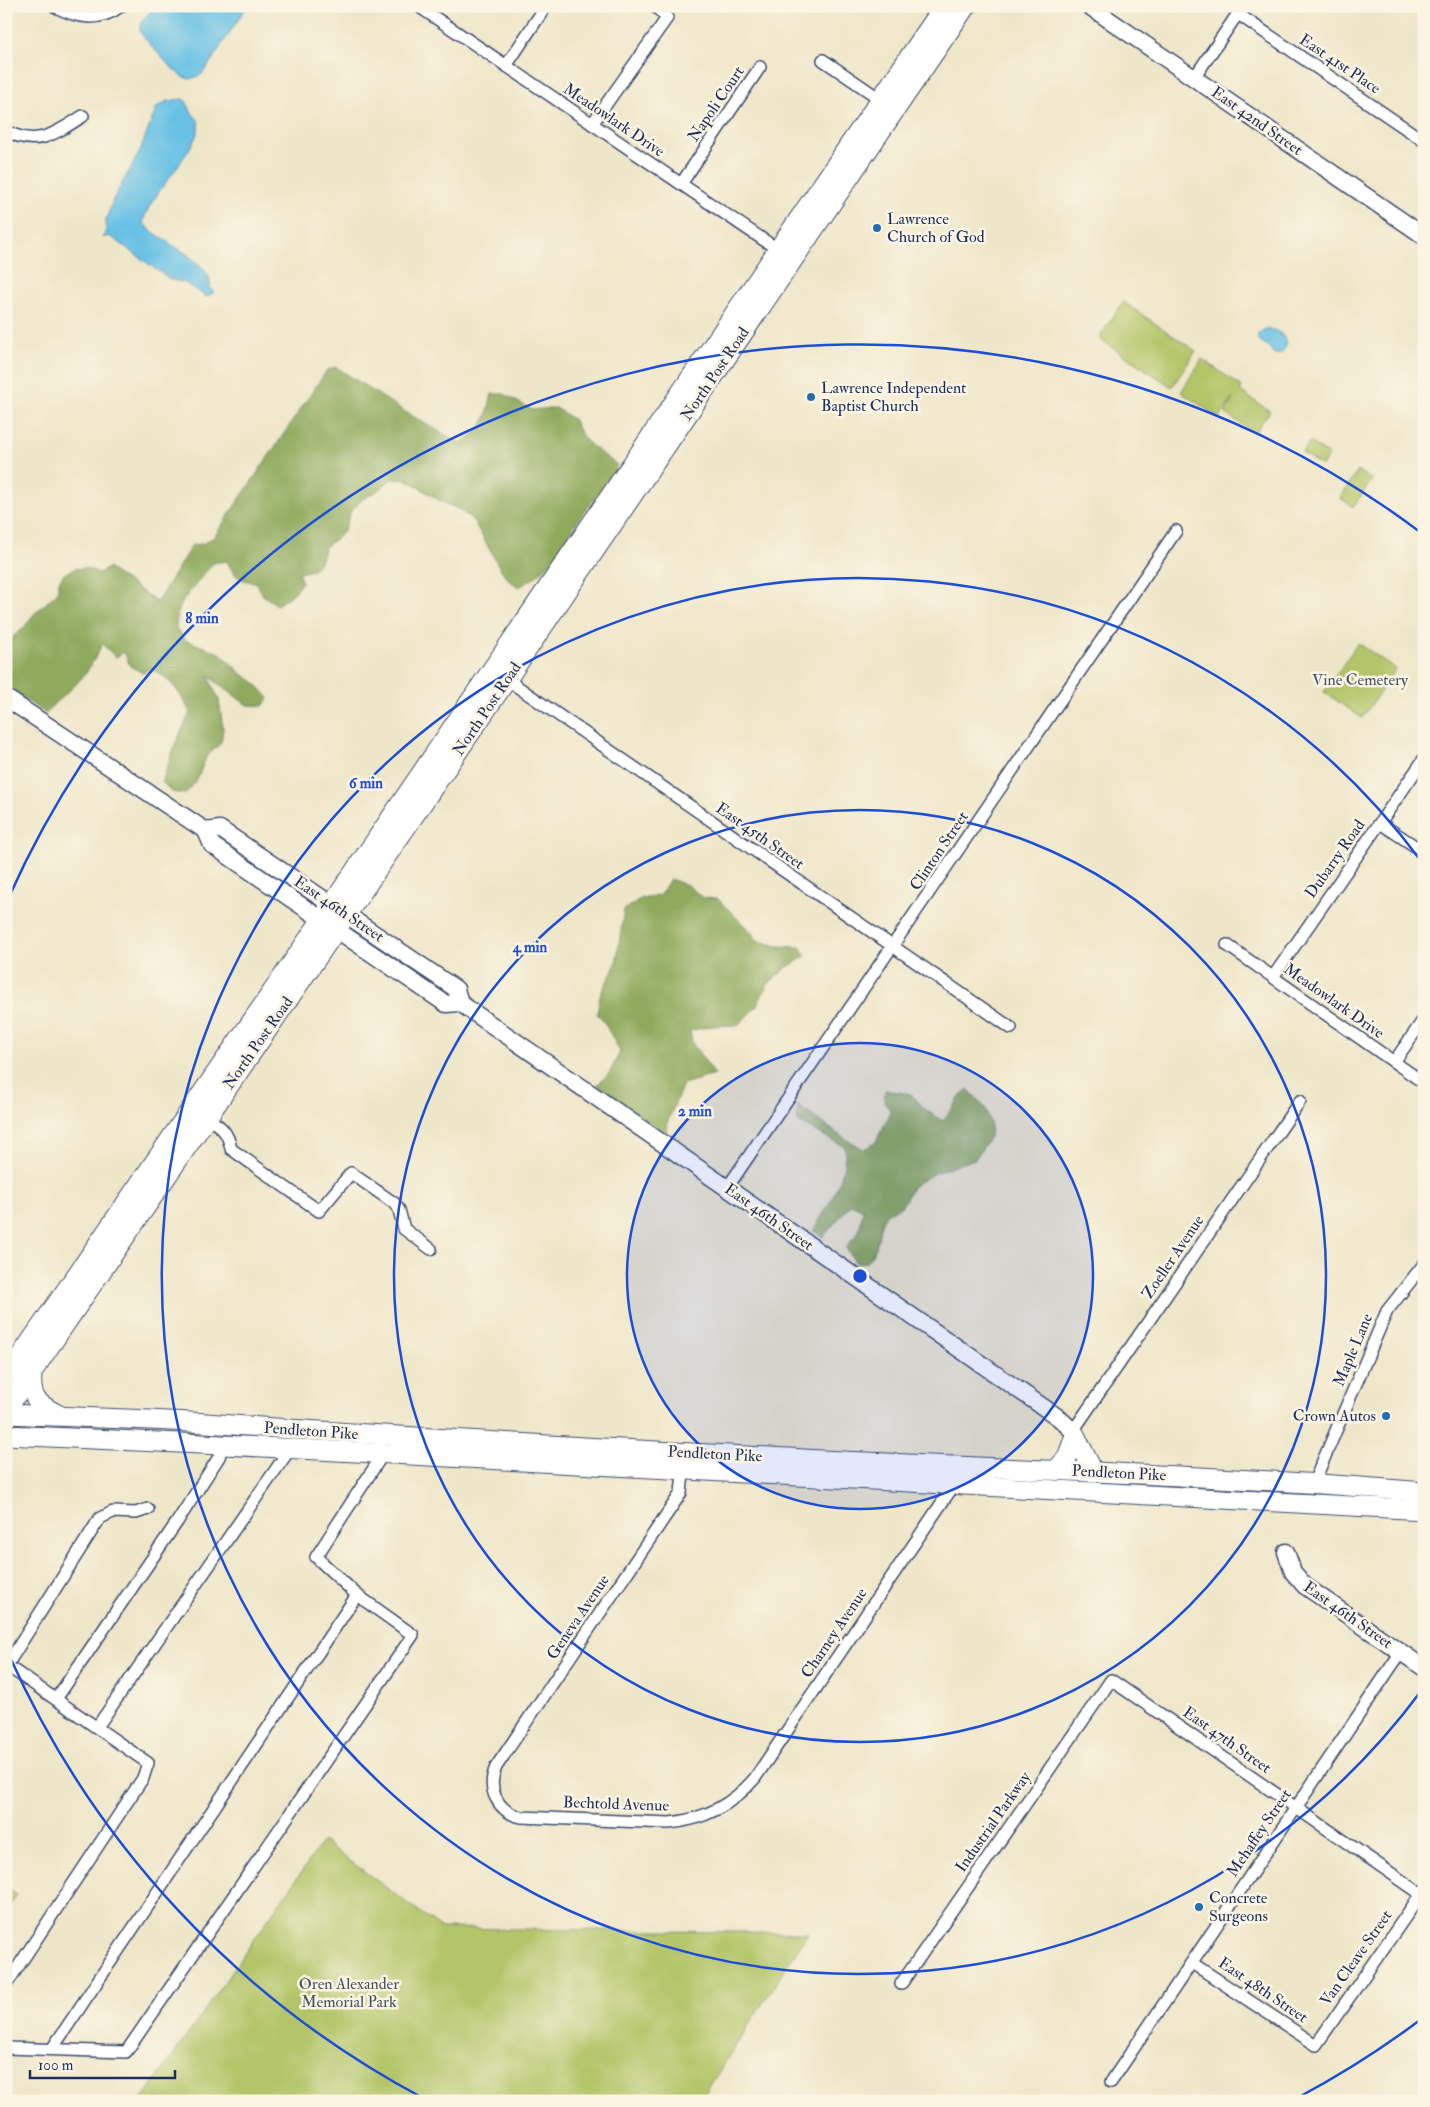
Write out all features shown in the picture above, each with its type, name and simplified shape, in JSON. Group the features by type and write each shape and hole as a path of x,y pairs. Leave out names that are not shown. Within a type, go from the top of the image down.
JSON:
{"main road":[{"name":"North Post Road","path":"499,674 777,249 944,6"},
{"name":"North Post Road","path":"6,1410 199,1114 499,674 793,260 966,6"},
{"name":"North Post Road","path":"6,1378 199,1114"},
{"path":"32,1372 31,1389 33,1395 48,1410 63,1417"},
{"name":"Pendleton Pike","path":"6,1414 684,1452 1092,1471 1424,1492"},
{"path":"1056,1470 1067,1458 1074,1433"},
{"path":"1074,1433 1092,1471"},
{"name":"Pendleton Pike","path":"6,1435 1424,1510"}],"street":[{"path":"54,6 80,17 100,17 121,6"},
{"path":"506,66 546,6"},
{"path":"592,124 667,18 655,6"},
{"name":"East 42nd Street","path":"1089,6 1424,236"},
{"name":"Meadowlark Drive","path":"419,7 793,260"},
{"path":"1194,78 1241,10"},
{"name":"East 41st Place","path":"1241,10 1424,141"},
{"path":"823,60 880,100"},
{"name":"Napoli Court","path":"681,184 760,67"},
{"path":"6,131 23,138 41,138 54,134 83,116"},
{"name":"Clinton Street","path":"727,1188 893,948 1176,531"},
{"name":"East 45th Street","path":"499,674 1011,1028"},
{"name":"East 46th Street","path":"6,698 206,831 220,829 446,1004 460,1003 954,1344 1059,1418 1074,1433"},
{"name":"Dubarry Road","path":"1273,978 1424,759"},
{"path":"1380,822 1424,852"},
{"name":"Meadowlark Drive","path":"1226,945 1424,1083"},
{"path":"1394,1062 1424,1019"},
{"name":"Zoeller Avenue","path":"1074,1433 1300,1101"},
{"path":"199,1114 222,1129 229,1137 231,1149 319,1211 351,1173 394,1204 399,1210 404,1229 431,1249"},
{"name":"Maple Lane","path":"1316,1484 1317,1475 1387,1311 1424,1264"},
{"path":"56,1699 177,1522 219,1457 223,1445"},
{"path":"96,1726 290,1449"},
{"name":"Geneva Avenue","path":"495,1798 492,1784 496,1767 681,1493 684,1452"},
{"path":"6,2048 126,2052 413,1635 357,1595 316,1557 383,1454"},
{"name":"Charney Avenue","path":"738,1796 755,1778 954,1485"},
{"path":"6,1985 143,1778 148,1763 7,1665 100,1518 113,1512 136,1513 148,1508"},
{"name":"East 46th Street","path":"1286,1552 1292,1572 1305,1586 1424,1668"},
{"path":"52,2049 357,1595"},
{"name":"Mehaffey Street","path":"1111,2082 1401,1652"},
{"name":"East 47th Street","path":"1111,1680 1423,1893"},
{"name":"Industrial Parkway","path":"901,1984 1111,1680"},
{"name":"Bechtold Avenue","path":"495,1798 504,1810 521,1818 664,1823 687,1821 705,1816 738,1796"},
{"name":"Van Cleave Street","path":"1316,2046 1423,1893"},
{"name":"East 48th Street","path":"1192,1962 1316,2046"}],"green space":[{"path":"1123,302 1196,351 1172,387 1101,340 1100,336"},
{"path":"1202,359 1242,387 1240,391 1270,411 1254,433 1225,413 1233,398 1219,418 1181,392"},
{"path":"336,367 407,413 460,443 480,428 486,418 492,394 504,394 532,410 556,408 574,420 586,441 617,465 551,562 543,571 519,587 510,581 501,570 473,520 458,509 440,501 408,480 391,479 382,488 363,499 351,511 343,533 325,547 320,562 312,570 298,573 302,582 294,593 277,605 263,595 256,582 238,577 227,561 213,563 184,599 177,614 176,628 185,640 220,653 241,673 255,683 269,698 263,706 247,705 208,676 219,700 223,729 221,743 206,757 197,780 185,794 172,792 162,782 176,742 190,713 179,693 158,672 151,669 143,673 130,666 124,652 116,657 102,644 81,679 46,714 6,686 6,642 23,629 33,615 57,593 59,581 64,574 74,569 86,568 99,573 108,568 157,602 192,545 202,544 214,537 327,370"},
{"path":"1310,442 1329,455 1322,466 1302,453"},
{"path":"1358,471 1372,480 1353,507 1340,498"},
{"name":"Vine Cemetery","path":"1358,643 1396,669 1362,718 1324,692"},
{"path":"670,879 687,885 704,898 718,899 758,941 778,946 800,947 806,956 786,968 767,985 756,1007 738,1025 711,1026 690,1031 692,1043 715,1075 683,1084 667,1123 666,1135 597,1085 610,1072 620,1052 603,1020 597,1014 600,995 616,964 624,910 641,898 660,895"},
{"path":"968,1089 986,1109 991,1126 990,1137 975,1159 934,1173 913,1186 902,1206 886,1214 881,1224 876,1248 867,1262 856,1263 846,1248 859,1231 863,1210 851,1204 823,1237 813,1231 840,1181 845,1159 845,1147 798,1122 797,1105 847,1140 864,1149 875,1143 891,1112 884,1101 885,1090 911,1094 926,1110 943,1121"},
{"name":"Oren Alexander Memorial Park","path":"323,1841 441,1928 808,1933 700,2101 142,2100"},
{"path":"6,1888 17,1895 6,1911"}],"water":[{"path":"158,6 247,6 201,75 190,79 181,76 151,46 140,31 143,20"},
{"path":"182,99 186,101 198,120 198,130 185,156 154,199 143,223 202,267 209,277 211,290 214,292 207,297 184,282 171,280 113,238 107,236 103,238 106,232 106,219 114,198 139,153 157,107 167,101"},
{"path":"1265,329 1276,331 1284,338 1286,346 1281,354 1274,354 1268,346 1258,340 1258,334"}],"place":[{"name":"Lawrence Church of God","path":"877,228"},
{"name":"Lawrence Independent Baptist Church","path":"811,397"},
{"name":"Crown Autos","path":"1386,1416"},
{"name":"Concrete Surgeons","path":"1199,1907"}]}
